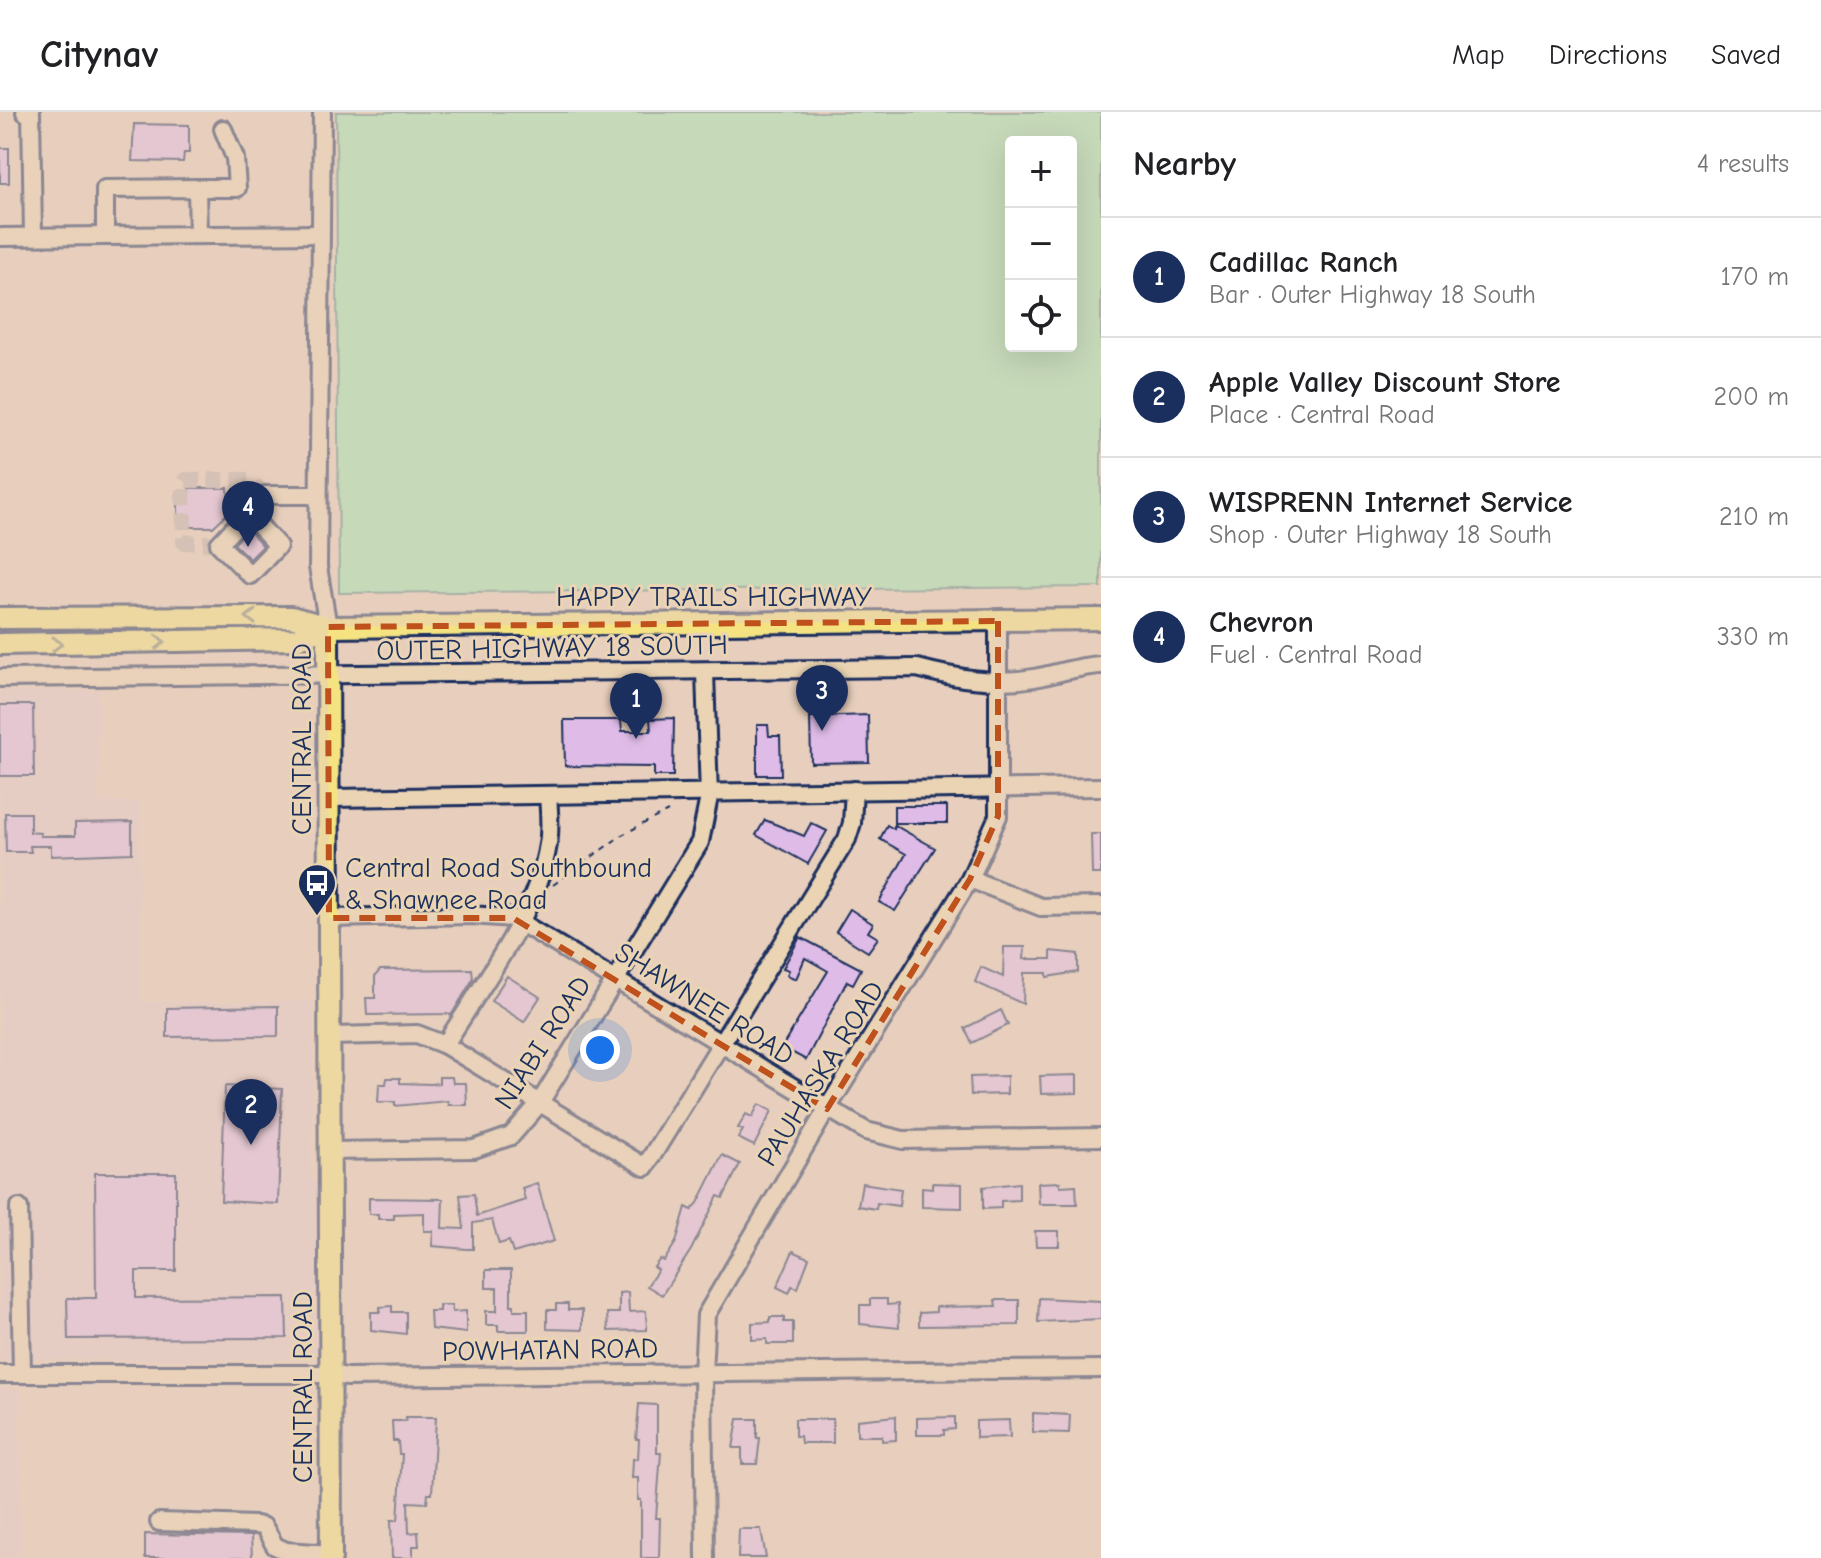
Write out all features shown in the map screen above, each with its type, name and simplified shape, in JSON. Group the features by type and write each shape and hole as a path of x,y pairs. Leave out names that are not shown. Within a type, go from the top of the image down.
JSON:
{"main road":[{"name":"HAPPY TRAILS HIGHWAY","path":"0,618 291,617 328,627 1101,619"},
{"name":"HAPPY TRAILS HIGHWAY","path":"0,644 297,639 328,627"},
{"name":"CENTRAL ROAD","path":"328,627 331,1556"}],"street":[{"path":"25,112 31,112 33,236"},
{"name":"CENTRAL ROAD","path":"322,112 319,234 321,479 318,495 320,594 328,627"},
{"path":"105,235 105,189 237,188 235,158 223,129"},
{"path":"197,188 198,235"},
{"path":"0,237 319,234"},
{"path":"248,513 265,495 318,495"},
{"name":"PAUHASKA ROAD","path":"705,1558 703,1373 706,1315 827,1109 970,879 998,816 998,621"},
{"name":"OUTER HIGHWAY 18 SOUTH","path":"0,678 917,668 956,679 1000,680 1031,679 1101,665"},
{"name":"NIABI ROAD","path":"328,1151 474,1149 511,1136 539,1104 700,842 709,793 705,672"},
{"path":"330,798 1101,787"},
{"path":"330,1036 417,1034 445,1045 645,1167 847,839 852,823 854,790"},
{"path":"445,1045 519,921 549,843 548,795"},
{"path":"970,879 1041,907 1101,906"},
{"name":"SHAWNEE ROAD","path":"329,918 470,915 513,918 616,977 866,1131 903,1140 1101,1137"},
{"path":"19,1208 22,1374"},
{"name":"POWHATAN ROAD","path":"0,1374 329,1374 347,1377 1101,1369"},
{"path":"159,1522 256,1525 264,1527 275,1546 286,1551 331,1556"}],"path":[{"path":"550,887 622,835 668,811"}],"highlighted area":[{"path":"998,621 998,816 970,879 827,1109 513,918 329,918 328,627"}],"shaded area":[{"path":"99,690 99,801 140,801 140,1002 314,1001 311,1180 318,1181 322,1342 316,1353 304,1359 0,1360 0,691"},
{"path":"0,1388 20,1388 21,1558 0,1558"}],"green space":[{"path":"336,112 1101,112 1101,587 339,593"}],"building":[{"path":"134,124 189,125 189,153 184,153 183,162 132,161"},
{"path":"0,148 9,148 9,183 0,183"},
{"path":"189,488 228,488 229,512 213,527 189,527 189,519 178,519 178,494 189,494"},
{"path":"248,529 263,546 250,559 234,544"},
{"path":"0,705 33,705 34,776 0,776"},
{"path":"868,715 869,762 811,763 810,717"},
{"path":"674,718 673,776 654,776 654,767 565,766 564,720 621,720 622,731 651,731 650,719"},
{"path":"757,725 768,725 769,736 780,736 781,775 757,775"},
{"path":"894,806 947,806 947,823 894,823"},
{"path":"5,813 30,813 30,832 40,833 40,836 75,836 75,823 132,822 132,853 51,856 51,846 30,846 31,852 6,852"},
{"path":"765,820 804,836 811,823 827,831 808,864 756,835"},
{"path":"887,825 894,829 894,825 935,848 895,911 879,902 906,854 880,839"},
{"path":"1091,834 1101,834 1101,874 1092,874"},
{"path":"850,909 873,924 868,932 878,938 868,952 836,932"},
{"path":"800,937 861,969 853,984 847,981 806,1060 782,1047 828,971 805,958 796,979 787,975 789,970 783,968"},
{"path":"1004,947 1025,947 1024,959 1051,959 1051,951 1078,954 1078,972 1047,977 1047,973 1024,973 1023,1004 975,982 981,967 1003,977"},
{"path":"472,969 473,979 452,1014 367,1015 366,998 375,998 375,976 380,970"},
{"path":"507,976 540,997 524,1022 491,1001"},
{"path":"278,1006 278,1036 167,1037 167,1008"},
{"path":"1001,1010 1008,1025 972,1043 965,1028"},
{"path":"1077,1075 1077,1093 1041,1094 1040,1076"},
{"path":"1007,1076 1007,1094 971,1095 970,1077"},
{"path":"439,1077 452,1077 453,1083 466,1083 467,1105 448,1105 448,1101 395,1106 395,1102 378,1102 379,1084 386,1084 387,1078 400,1078 400,1083 431,1084 439,1083"},
{"path":"225,1086 282,1089 278,1204 221,1201"},
{"path":"759,1104 772,1111 754,1146 738,1138 743,1130 738,1128 746,1114 752,1117"},
{"path":"722,1155 740,1164 723,1198 718,1196 691,1250 662,1295 647,1286 658,1270 654,1267 660,1259 664,1261 676,1242 686,1207 692,1210 698,1203"},
{"path":"95,1173 176,1173 176,1271 136,1271 136,1298 286,1297 287,1338 68,1339 67,1298 96,1298"},
{"path":"1060,1182 1060,1186 1076,1185 1077,1204 1039,1204 1038,1183"},
{"path":"537,1183 554,1241 513,1253 509,1241 499,1244 492,1220 473,1223 473,1249 467,1249 432,1246 433,1231 424,1231 424,1213 394,1214 394,1219 378,1219 378,1214 369,1214 369,1198 443,1199 442,1228 464,1229 460,1195 474,1194 477,1216 525,1200 522,1188"},
{"path":"862,1183 901,1189 899,1206 877,1203 876,1209 858,1206"},
{"path":"932,1183 962,1184 962,1208 922,1207 922,1187 932,1188"},
{"path":"1019,1183 1019,1200 1001,1201 1001,1208 983,1209 983,1187"},
{"path":"1035,1231 1059,1231 1059,1246 1036,1246"},
{"path":"793,1251 809,1258 798,1288 792,1286 789,1293 777,1287"},
{"path":"486,1270 511,1270 511,1305 514,1305 514,1310 528,1310 528,1331 498,1331 498,1325 486,1325 486,1311 497,1311 497,1288 486,1288"},
{"path":"628,1292 629,1312 646,1311 647,1330 608,1331 607,1313 619,1313 619,1293"},
{"path":"1039,1298 1101,1301 1101,1319 1038,1322"},
{"path":"870,1299 887,1299 887,1305 898,1304 899,1328 860,1324 860,1305 870,1305"},
{"path":"995,1300 1019,1300 1019,1325 919,1326 919,1313 936,1312 936,1307 996,1306"},
{"path":"556,1304 568,1304 568,1310 582,1310 582,1330 547,1329 547,1310 556,1310"},
{"path":"439,1305 452,1305 452,1312 466,1311 466,1333 431,1329 430,1311 439,1311"},
{"path":"392,1306 392,1312 406,1312 406,1334 371,1330 371,1312 380,1312 380,1307"},
{"path":"770,1317 784,1317 784,1322 793,1322 793,1344 767,1344 767,1339 752,1340 752,1323 770,1322"},
{"path":"639,1404 657,1405 657,1453 661,1453 656,1518 660,1518 659,1558 641,1558 641,1500 638,1500 638,1478 632,1478 633,1459 638,1459"},
{"path":"1033,1413 1070,1415 1069,1433 1033,1432"},
{"path":"896,1416 896,1440 882,1441 882,1436 857,1436 857,1420"},
{"path":"406,1417 436,1417 432,1494 428,1494 427,1503 408,1502 409,1533 418,1532 419,1546 413,1546 413,1558 392,1558 391,1520 398,1520 402,1454 399,1454 398,1441 393,1441 392,1421 406,1421"},
{"path":"955,1417 955,1429 944,1430 944,1435 917,1435 917,1418"},
{"path":"738,1419 757,1419 757,1438 760,1438 757,1464 742,1464 742,1448 733,1448"},
{"path":"795,1419 833,1419 833,1443 801,1443 800,1436 795,1436"},
{"path":"1009,1420 1010,1437 976,1438 976,1421"},
{"path":"739,1529 761,1529 766,1558 738,1558"},
{"path":"145,1534 251,1536 252,1558 145,1558"}],"tunnel":[{"path":"219,544 184,542 183,486 186,480 249,480 265,495"}],"place":[{"name":"Chevron","path":"248,547"},
{"name":"WISPRENN Internet Service","path":"822,731"},
{"name":"Cadillac Ranch","path":"636,739"},
{"name":"Central Road Southbound & Shawnee Road","path":"317,917"},
{"name":"Apple Valley Discount Store","path":"251,1145"}]}
